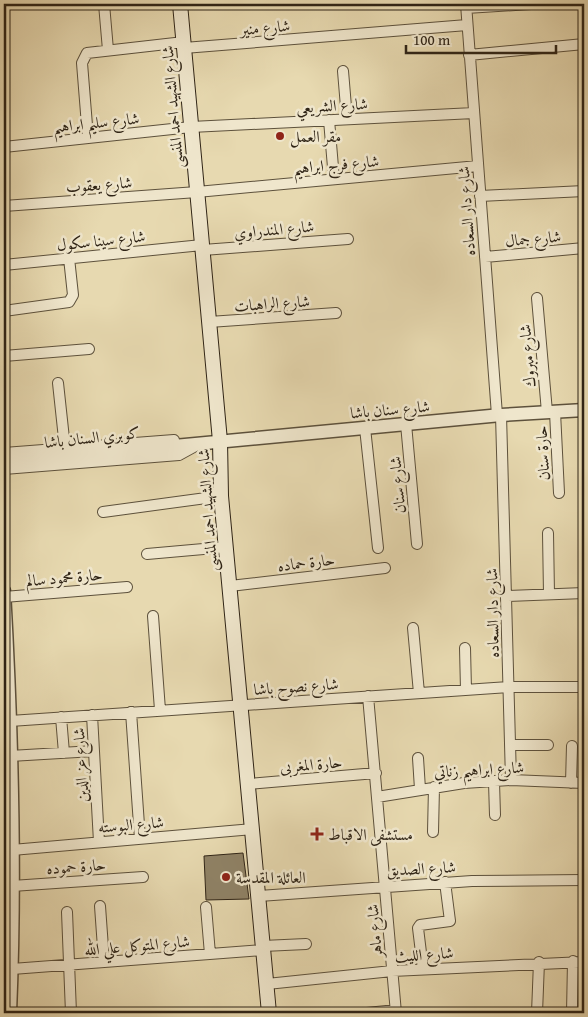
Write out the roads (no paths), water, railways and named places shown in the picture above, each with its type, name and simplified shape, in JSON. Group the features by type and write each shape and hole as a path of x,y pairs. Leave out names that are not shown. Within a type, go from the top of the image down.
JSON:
{"main road":[{"name":"شارع الشهيد احمد المنسى","path":"180,4 220,441 221,496 270,1013"}],"street":[{"path":"104,4 108,50"},
{"path":"466,6 531,4"},
{"name":"شارع دار السعاده","path":"466,6 499,415 507,596 511,780"},
{"name":"شارع منير","path":"88,138 82,63 87,53 467,25"},
{"path":"470,55 584,44"},
{"path":"343,72 347,120"},
{"name":"شارع الشريعي","path":"191,127 474,113"},
{"path":"329,120 334,180"},
{"name":"شارع سليم ابراهيم","path":"4,147 191,127"},
{"name":"شارع فرج ابراهيم","path":"197,192 478,166"},
{"path":"480,196 584,191"},
{"name":"شارع يعقوب","path":"4,206 197,192"},
{"name":"شارع المندراوي","path":"202,248 348,239"},
{"name":"شارع سينا سكول","path":"4,265 202,248"},
{"name":"شارع جمال","path":"485,257 584,248"},
{"path":"4,310 69,302 73,295 69,258"},
{"name":"شارع مبروك","path":"537,298 551,412"},
{"name":"شارع الراهبات","path":"209,322 336,313"},
{"path":"4,356 89,349"},
{"path":"58,382 65,448"},
{"name":"شارع سنان باشا","path":"183,444 499,415 584,410"},
{"name":"حارة سنان","path":"551,412 559,493"},
{"name":"شارع سنان","path":"406,424 417,544"},
{"path":"365,428 378,548"},
{"name":"شارع سنان باشا","path":"4,453 184,439 199,444"},
{"name":"كوبري السنان باشا","path":"4,462 183,444"},
{"name":"شارع سنان باشا","path":"4,469 178,455 199,444"},
{"path":"103,512 221,496"},
{"path":"548,533 549,594"},
{"path":"147,554 226,547"},
{"name":"حارة حماده","path":"230,586 385,568"},
{"name":"حارة محمود سالم","path":"4,597 127,586"},
{"path":"4,591 10,721 12,850 10,1013"},
{"path":"507,596 584,593"},
{"path":"153,616 160,710"},
{"path":"414,628 419,693"},
{"path":"465,648 466,690"},
{"name":"شارع نصوح باشا","path":"10,721 509,687 584,687"},
{"name":"شارع ماهر","path":"368,696 396,1012"},
{"path":"131,712 140,839"},
{"name":"شارع عز الدين","path":"92,715 99,842"},
{"path":"61,717 64,753"},
{"path":"510,745 548,745"},
{"path":"571,783 572,746"},
{"path":"10,756 94,751"},
{"path":"418,758 420,789"},
{"name":"حارة المغربى","path":"249,784 376,773"},
{"name":"شارع ابراهيم زناتي","path":"377,797 434,786 511,780 584,783"},
{"path":"494,782 494,815"},
{"path":"433,832 434,786"},
{"name":"شارع البوسته","path":"12,850 253,829"},
{"name":"حارة حموده","path":"12,886 143,876"},
{"name":"شارع الصديق","path":"259,896 385,885 584,880"},
{"path":"423,969 418,928 420,925 450,921 446,882"},
{"path":"100,906 104,962"},
{"path":"206,907 210,954"},
{"path":"67,912 71,1013"},
{"name":"شارع المتوكل علي الله","path":"12,969 210,954 306,944"},
{"path":"572,1013 573,961"},
{"path":"537,1013 539,962"},
{"name":"شارع الليث","path":"267,984 392,971 539,962 584,962"},
{"path":"367,1013 396,1012"}],"place":[{"name":"مقر العمل","path":"280,136"},
{"name":"مستشفى الاقباط","path":"317,834"},
{"name":"العائلة المقدسة","path":"226,877"}]}
